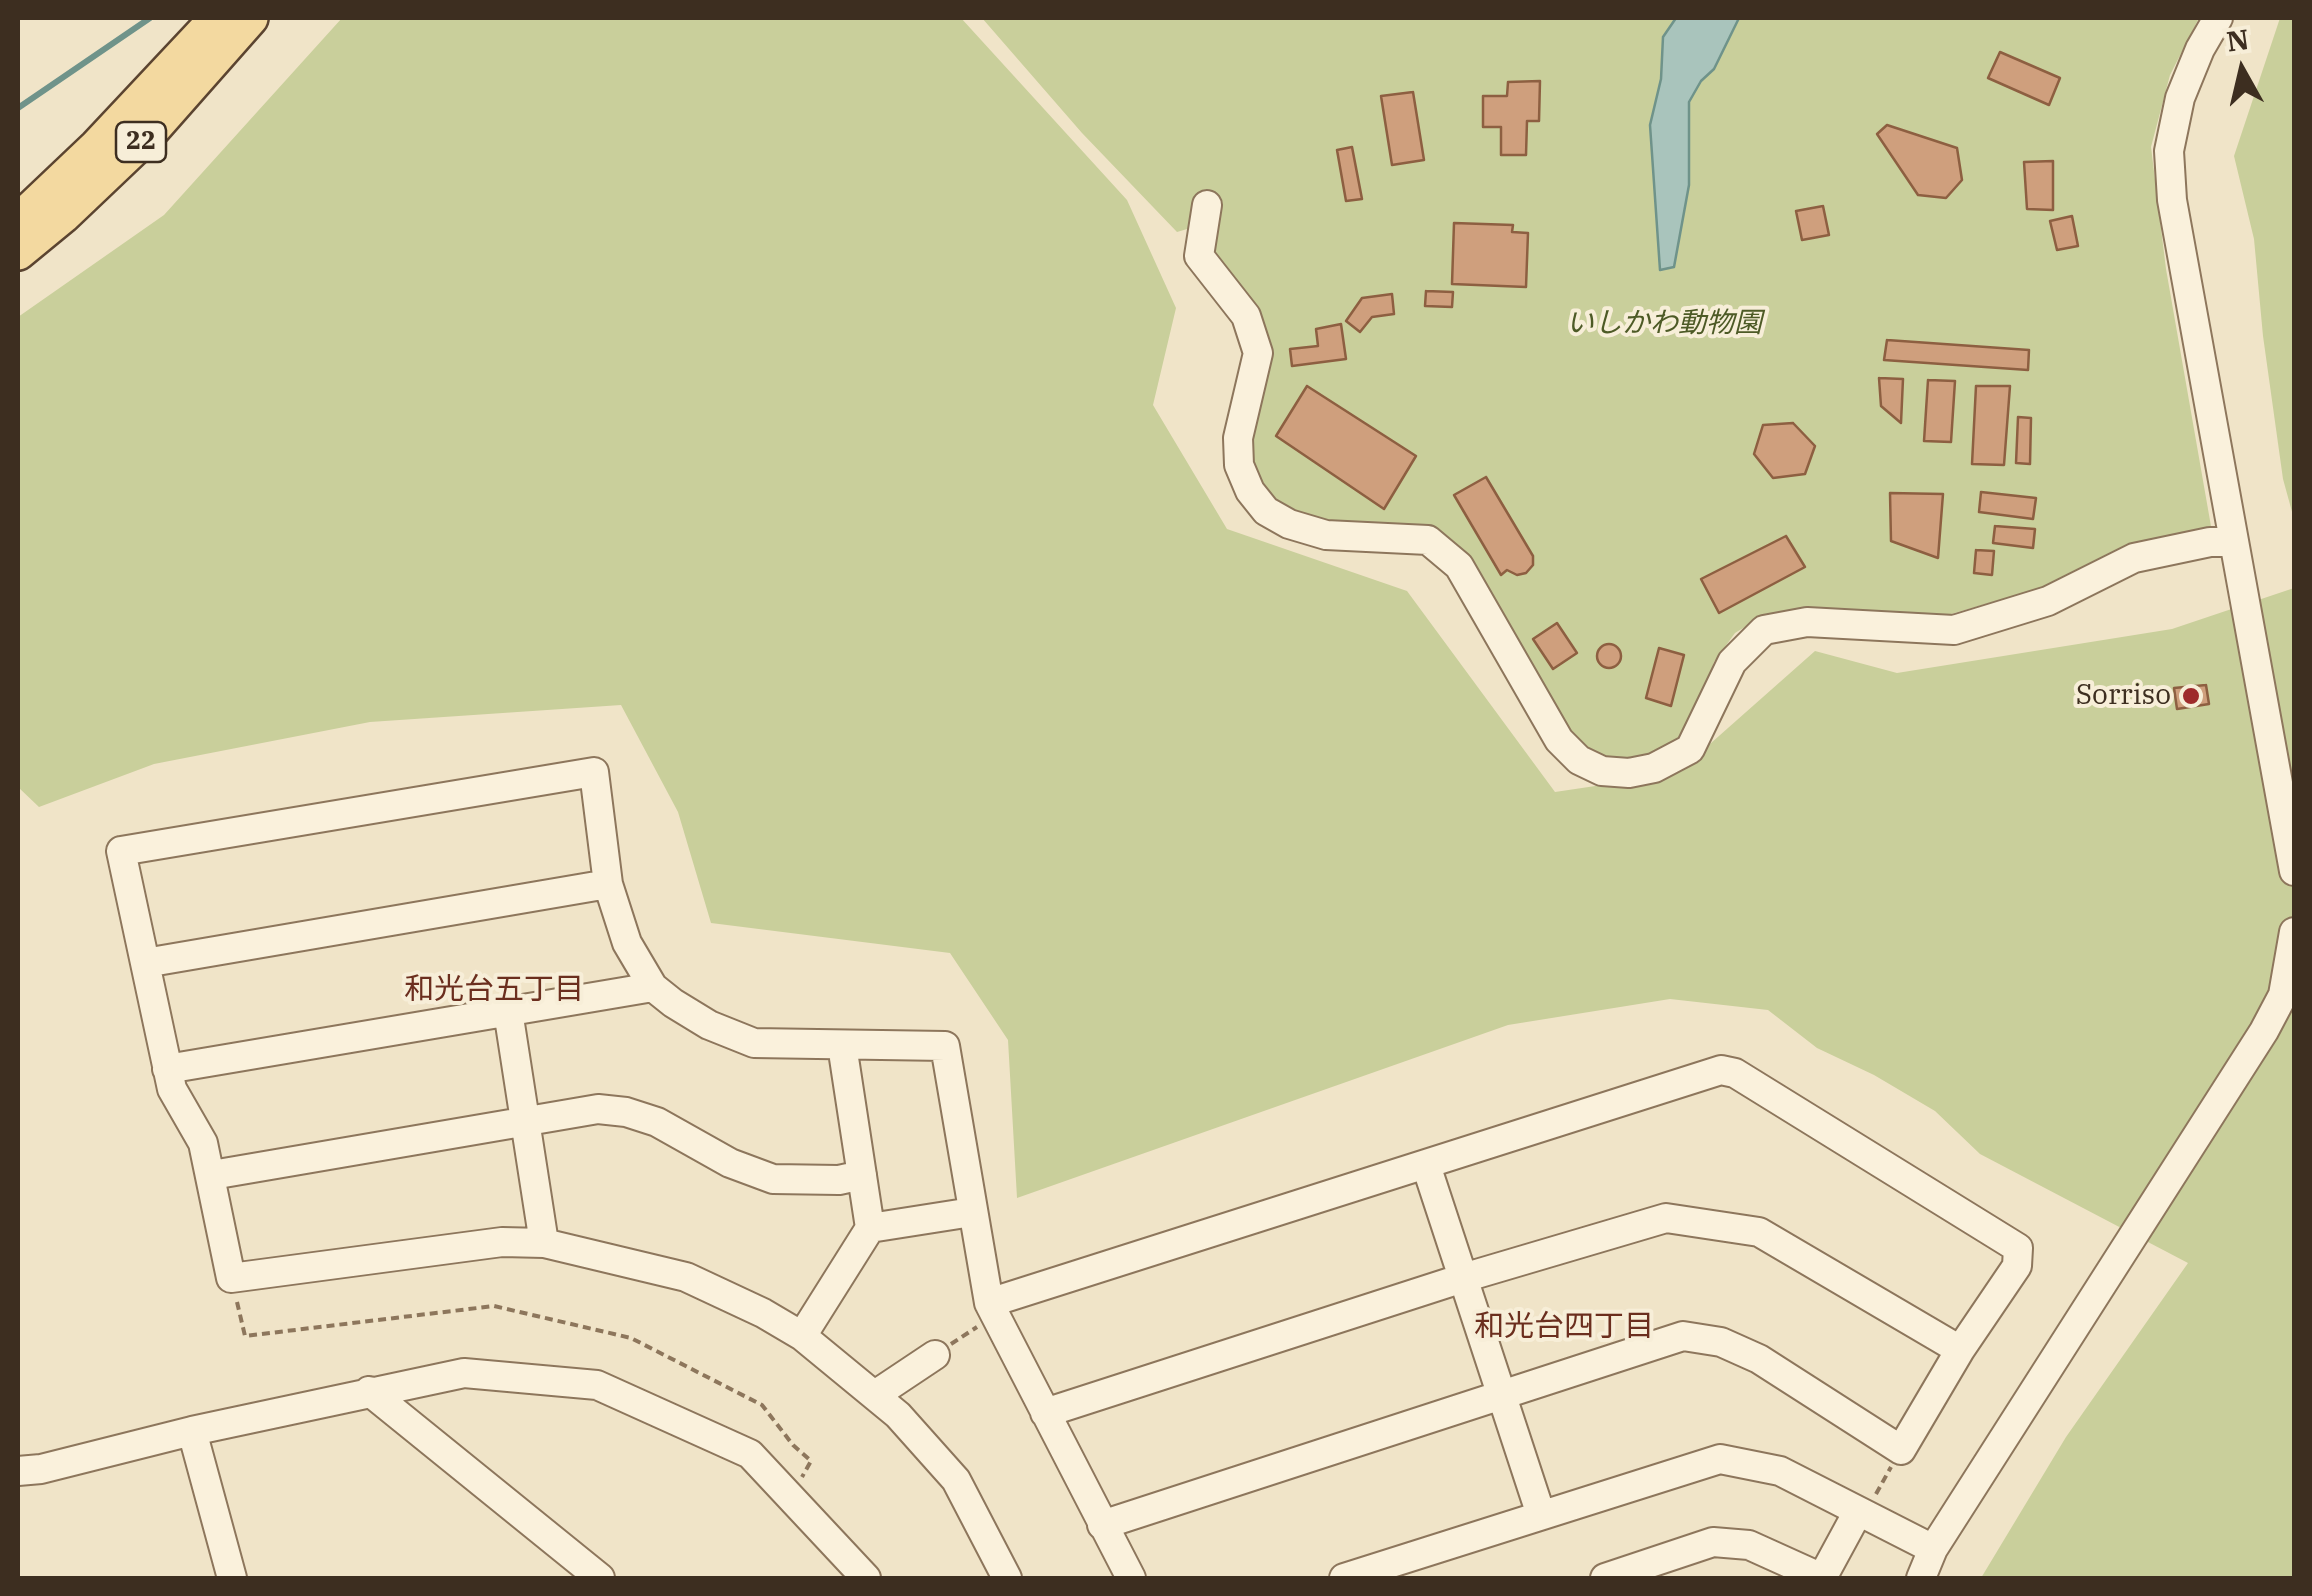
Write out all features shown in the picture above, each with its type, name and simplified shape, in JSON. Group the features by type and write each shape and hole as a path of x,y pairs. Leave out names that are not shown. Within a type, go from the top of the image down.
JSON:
{"main road":[{"name":"22","path":"18,222 122,122 218,18"},
{"name":"22","path":"18,252 145,137 250,18"}],"street":[{"path":"2218,18 2180,98 2169,151 2175,217 2294,871"},
{"path":"1207,205 1199,256 1246,316 1258,353 1238,438 1239,464 1250,491 1266,512 1326,536 1428,540 1459,566 1559,740 1579,760 1602,771 1654,768 1690,749 1732,662 1764,630 1807,622 1954,630 2048,601 2134,558 2210,542 2233,542"},
{"path":"1007,1578 956,1480 898,1415 802,1336 764,1313 686,1277 544,1243 502,1242 231,1278 203,1143 172,1089 122,850 594,772 608,884 627,943 653,987 709,1026 754,1042 945,1046 992,1309 1131,1578"},
{"path":"145,963 608,884"},
{"path":"1921,1578 1933,1549 2264,1031 2284,995 2294,932"},
{"path":"167,1069 653,987"},
{"path":"508,1011 544,1243"},
{"path":"802,1336 870,1228 842,1045"},
{"path":"992,1309 1721,1070 1735,1074 2018,1248 2017,1266 1960,1350 1901,1450 1759,1359 1721,1342 1683,1336 1102,1525"},
{"path":"212,1175 598,1109 626,1112 657,1122 730,1163 773,1179 839,1180 862,1175"},
{"path":"1426,1165 1541,1515"},
{"path":"870,1228 972,1212"},
{"path":"1045,1413 1463,1278 1666,1218 1759,1232 1960,1350"},
{"path":"875,1395 935,1355"},
{"path":"18,1471 464,1373 596,1385 750,1454 866,1578"},
{"path":"369,1392 600,1578"},
{"path":"192,1430 232,1578"},
{"path":"1344,1578 1401,1570 1541,1515 1720,1460 1780,1471 1933,1549"},
{"path":"1604,1578 1713,1542 1748,1545 1822,1578 1854,1519 1864,1514"}],"path":[{"path":"231,1278 245,1336 494,1306 630,1338 762,1406 811,1461 791,1497"},
{"path":"935,1355 992,1309"},
{"path":"1864,1514 1901,1450"}],"green space":[{"path":"342,18 961,18 1127,200 1176,308 1153,405 1227,529 1407,591 1555,792 1676,774 1815,651 1897,673 2172,629 2294,588 2294,1578 1981,1578 2066,1437 2188,1263 1980,1154 1935,1111 1874,1075 1817,1048 1768,1010 1670,999 1508,1025 1017,1198 1008,1040 950,953 711,923 678,812 621,705 370,722 154,764 39,807 18,787 18,317 164,215"},
{"name":"いしかわ動物園","path":"982,18 2199,18 2170,75 2151,147 2166,269 2212,532 1944,616 1804,610 1766,614 1735,633 1714,662 1703,699 1682,738 1658,754 1619,764 1590,752 1563,727 1439,533 1384,522 1324,523 1297,518 1258,486 1249,451 1271,358 1214,262 1214,221 1177,232 1082,133"},
{"path":"2280,18 2294,18 2294,519 2283,479 2254,239 2234,156"}],"water":[{"path":"1676,18 1739,18 1714,69 1701,81 1689,102 1689,185 1674,267 1660,270 1650,125 1661,79 1663,37"}],"building":[{"path":"2000,52 2060,78 2049,105 1988,78"},
{"path":"1540,81 1539,121 1527,121 1526,155 1501,155 1501,127 1483,127 1483,96 1507,96 1508,82"},
{"path":"1413,92 1424,160 1392,165 1381,96"},
{"path":"1887,125 1957,148 1962,180 1946,198 1918,195 1877,134"},
{"path":"1352,147 1362,199 1346,201 1337,150"},
{"path":"2053,161 2053,210 2027,209 2024,162"},
{"path":"1823,206 1829,235 1802,240 1796,211"},
{"path":"2072,216 2078,246 2057,250 2050,221"},
{"path":"1454,223 1513,225 1512,232 1528,233 1526,287 1452,284"},
{"path":"1426,291 1453,292 1452,307 1425,306"},
{"path":"1392,294 1394,314 1372,317 1360,332 1346,321 1362,298"},
{"path":"1341,324 1346,359 1292,366 1290,349 1318,346 1316,329"},
{"path":"1887,340 2029,350 2028,370 1884,360"},
{"path":"1879,378 1903,379 1901,423 1881,406"},
{"path":"1928,380 1955,381 1951,442 1924,441"},
{"path":"1307,386 1416,456 1384,509 1276,436"},
{"path":"1976,386 2010,386 2004,465 1972,464"},
{"path":"2018,417 2031,418 2030,464 2016,463"},
{"path":"1793,423 1815,446 1805,474 1773,478 1754,454 1763,425"},
{"path":"1486,477 1533,556 1533,565 1526,573 1517,575 1507,570 1501,575 1454,495"},
{"path":"1981,492 2036,498 2033,519 1979,512"},
{"path":"1890,493 1943,494 1938,558 1891,541"},
{"path":"1995,526 2035,529 2033,548 1993,543"},
{"path":"1786,536 1805,567 1719,613 1701,579"},
{"path":"1976,550 1994,551 1992,575 1974,573"},
{"path":"1557,623 1577,653 1553,669 1533,639"},
{"path":"1609,644 1621,656 1609,668 1597,656"},
{"path":"1659,648 1684,655 1671,706 1646,698"},
{"name":"Sorriso","path":"2206,685 2209,704 2177,709 2174,688"}],"waterway":[{"path":"18,108 150,18"}],"place":[{"name":"Sorriso","path":"2191,696"}],"district":[{"name":"和光台五丁目","path":"494,990"},
{"name":"和光台四丁目","path":"1564,1327"}]}
